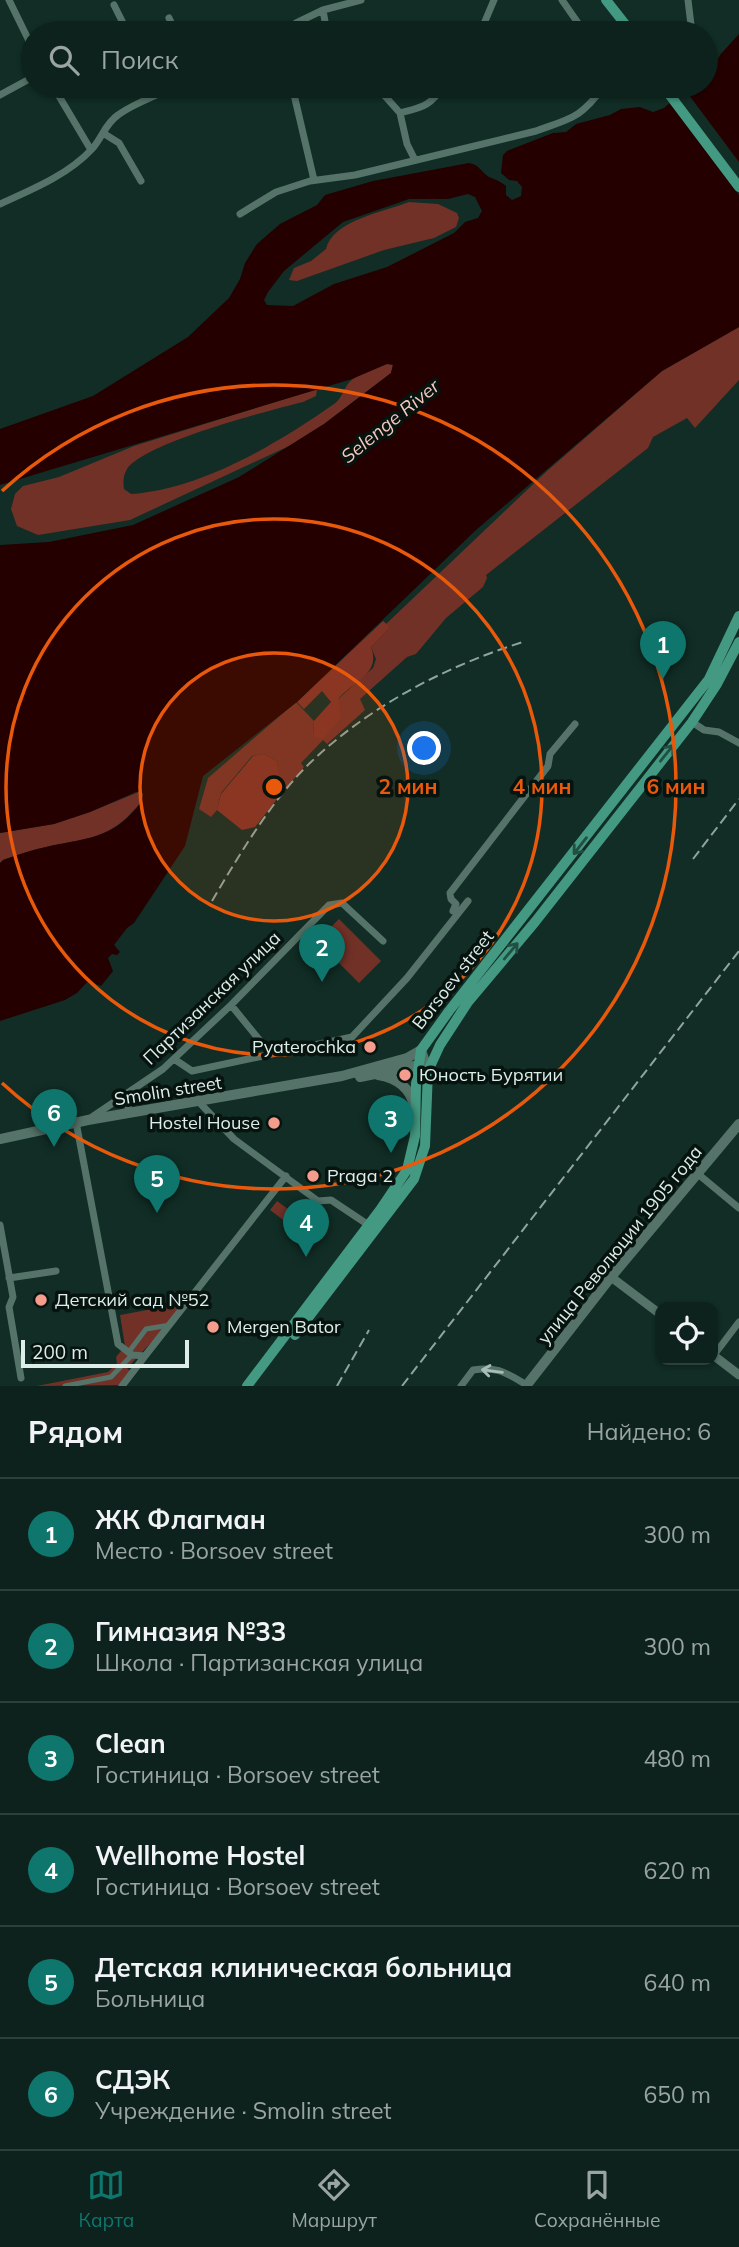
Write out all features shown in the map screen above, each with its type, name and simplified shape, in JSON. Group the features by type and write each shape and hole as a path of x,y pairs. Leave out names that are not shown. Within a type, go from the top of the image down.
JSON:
{"main road":[{"path":"597,0 614,21"},
{"path":"606,0 623,21"},
{"path":"672,98 739,187"},
{"path":"681,98 739,177"},
{"name":"Borsoev street","path":"687,718 739,616"},
{"name":"Borsoev street","path":"254,1386 372,1228 407,1170 415,1136 415,1109 423,1062 465,999 535,922 687,718 717,684 739,642"},
{"name":"Borsoev street","path":"247,1386 414,1179 425,1139 423,1062 440,1045 465,999"},
{"name":"Smolin street","path":"0,1142 77,1125 88,1120 200,1104 342,1076 407,1058 423,1062"},
{"name":"Smolin street","path":"367,1076 423,1062"},
{"name":"Smolin street","path":"342,1076 393,1078 409,1091 415,1109"},
{"path":"77,1125 367,1076"},
{"name":"улица Революции 1905 года","path":"526,1386 611,1277 739,1124"}],"street":[{"path":"9,0 21,24"},
{"path":"325,21 323,10 326,0"},
{"path":"300,21 323,10 361,0"},
{"path":"485,21 494,0"},
{"path":"562,0 576,21"},
{"path":"688,0 691,21"},
{"path":"114,5 122,21"},
{"path":"0,95 21,84"},
{"path":"59,98 91,150"},
{"path":"0,204 68,169 91,150 105,127 119,114 152,98"},
{"path":"295,98 314,180"},
{"path":"387,98 400,113 407,144 415,160"},
{"path":"400,113 423,107 435,98"},
{"path":"240,214 276,192 314,180 355,175 559,123 588,108 595,98"},
{"path":"103,133 119,142 141,181"},
{"path":"687,718 704,730 719,732 739,743"},
{"path":"453,911 456,904 450,893 548,766 550,754 575,724"},
{"path":"174,1059 192,1071 352,1037 407,978 468,901"},
{"name":"Партизанская улица","path":"88,1120 131,1093 174,1059 329,905 342,903 383,941"},
{"path":"231,1005 270,1053"},
{"path":"127,1114 131,1093"},
{"path":"200,1104 233,1139 318,1201 331,1200 372,1228"},
{"path":"77,1125 118,1344 120,1348 143,1355"},
{"path":"698,1174 739,1208"},
{"path":"122,1386 143,1355 170,1325 286,1176"},
{"path":"0,1225 12,1297 9,1307 21,1378"},
{"path":"9,1278 56,1271"},
{"path":"611,1277 655,1310"},
{"path":"718,1349 739,1322"},
{"path":"65,1386 111,1377 146,1329 170,1325"},
{"path":"718,1359 739,1376"},
{"path":"461,1386 473,1370 488,1368 499,1370 526,1386"}],"shaded area":[{"path":"409,202 438,204 457,213 459,218 456,227 434,238 384,250 297,281 289,280 294,268 311,261 326,249 338,231 361,218"},
{"path":"739,327 739,380 695,428 687,418 653,437 648,448 486,575 483,587 446,618 416,654 407,657 360,699 365,710 327,744 323,740 301,763 304,767 277,799 280,791 277,761 264,754 252,756 221,793 217,810 211,817 199,809 208,778 296,702 314,721 313,736 338,699 373,668 376,659 371,647 386,632 386,624 547,471 662,371"},
{"path":"387,364 393,364 391,373 324,424 289,446 130,520 38,535 17,526 11,509 15,494 23,486 59,477 134,446 317,389 316,396 303,402 209,429 158,448 127,469 123,481 124,489 131,494 157,490 211,474 263,449 312,419 337,401 353,379"},
{"path":"383,621 389,626 371,647 373,656 369,670 338,699 341,718 323,739 313,736 314,721 331,702 322,691 304,709 297,702"},
{"path":"264,754 277,761 280,783 277,799 255,827 242,830 217,810 221,794 253,756"},
{"path":"141,791 143,794 138,806 113,828 92,837 24,853 0,863 0,833 54,824"},
{"path":"339,919 381,961 359,983 317,941"},
{"path":"277,1201 314,1228 307,1238 270,1210"},
{"path":"174,1305 180,1312 127,1368 130,1371 122,1385 37,1386 108,1372 117,1363 116,1357 125,1346 120,1315"}],"water":[{"name":"Selenge River","path":"739,34 739,327 662,371 476,530 297,702 203,776 185,846 134,923 114,945 120,952 108,958 113,971 101,986 88,981 77,993 65,1000 0,1021 0,863 30,851 103,834 132,813 142,800 143,794 141,791 136,792 54,824 0,833 0,545 49,542 133,525 239,477 324,424 391,373 393,365 387,364 352,379 0,485 0,429 93,396 188,337 229,298 257,244 280,224 317,205 325,195 373,181 469,163 506,186 506,195 512,200 521,196 522,187 517,181 509,180 501,173 503,155 507,151 553,133 566,132 576,124 610,115 621,109 640,107 653,112 664,108 676,98 718,98 718,59","holes":["468,194 475,197 482,211 478,218 465,222 454,233 387,267 334,284 293,306 267,305 264,300 284,271 343,222 409,199 448,199"]}],"pier":[{"path":"671,98 691,98 739,162 739,195 668,101"}],"railway":[{"path":"212,901 245,846 283,792 334,742 358,723 410,690 466,663 523,642"},
{"path":"693,859 739,799"},
{"path":"402,1386 739,951"},
{"path":"337,1386 369,1330"}],"place":[{"name":"ЖК Флагман","path":"663,679"},
{"name":"Гимназия №33","path":"322,982"},
{"name":"Pyaterochka","path":"370,1047"},
{"name":"Юность Бурятии","path":"405,1075"},
{"name":"Hostel House","path":"274,1123"},
{"name":"СДЭК","path":"54,1147"},
{"name":"Clean","path":"391,1153"},
{"name":"Praga 2","path":"313,1176"},
{"name":"Детская клиническая больница","path":"157,1213"},
{"name":"Wellhome Hostel","path":"306,1257"},
{"name":"Детский сад №52","path":"41,1300"},
{"name":"Mergen Bator","path":"213,1327"}]}
